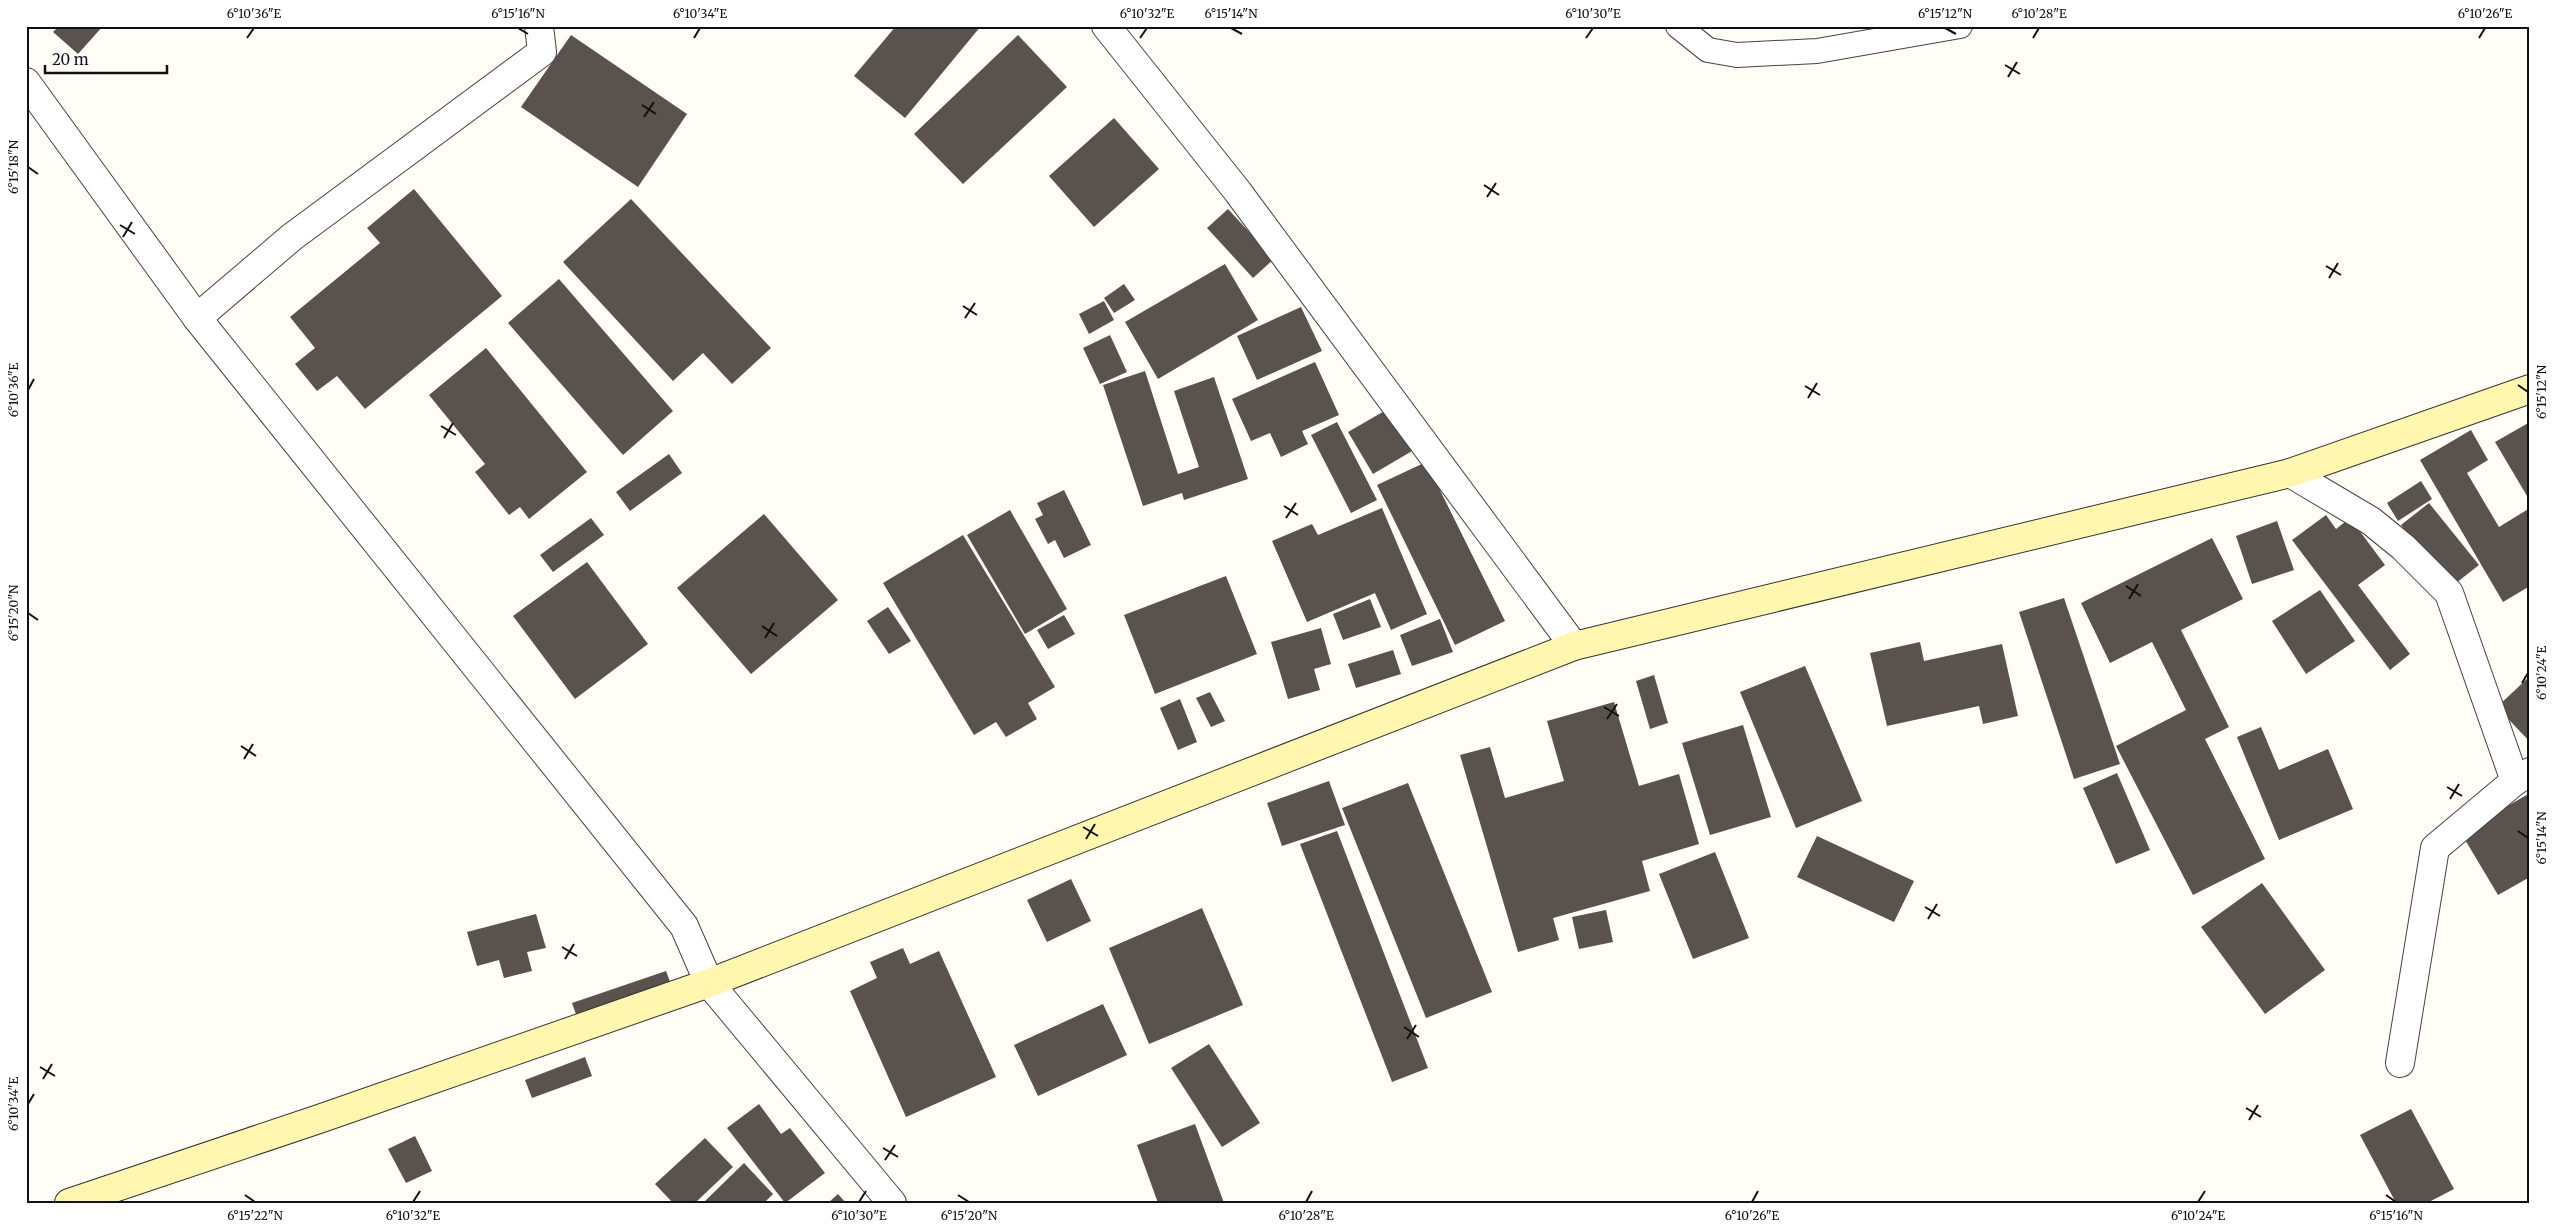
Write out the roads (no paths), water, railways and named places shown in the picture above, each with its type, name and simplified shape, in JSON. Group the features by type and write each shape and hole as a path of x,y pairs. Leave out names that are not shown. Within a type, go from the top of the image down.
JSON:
{"street":[{"path":"197,318 292,237 542,52 539,26"},
{"path":"1106,26 1238,192 1574,646"},
{"path":"26,82 197,318 684,926 709,983 892,1203"},
{"path":"69,1203 319,1119 709,983 1574,646 2290,473 2530,390"},
{"path":"2290,473 2370,521 2403,547 2449,593 2522,777 2435,848 2400,1063"}],"lane":[{"path":"1678,26 1708,50 1737,55 1817,51 1960,26"}]}
